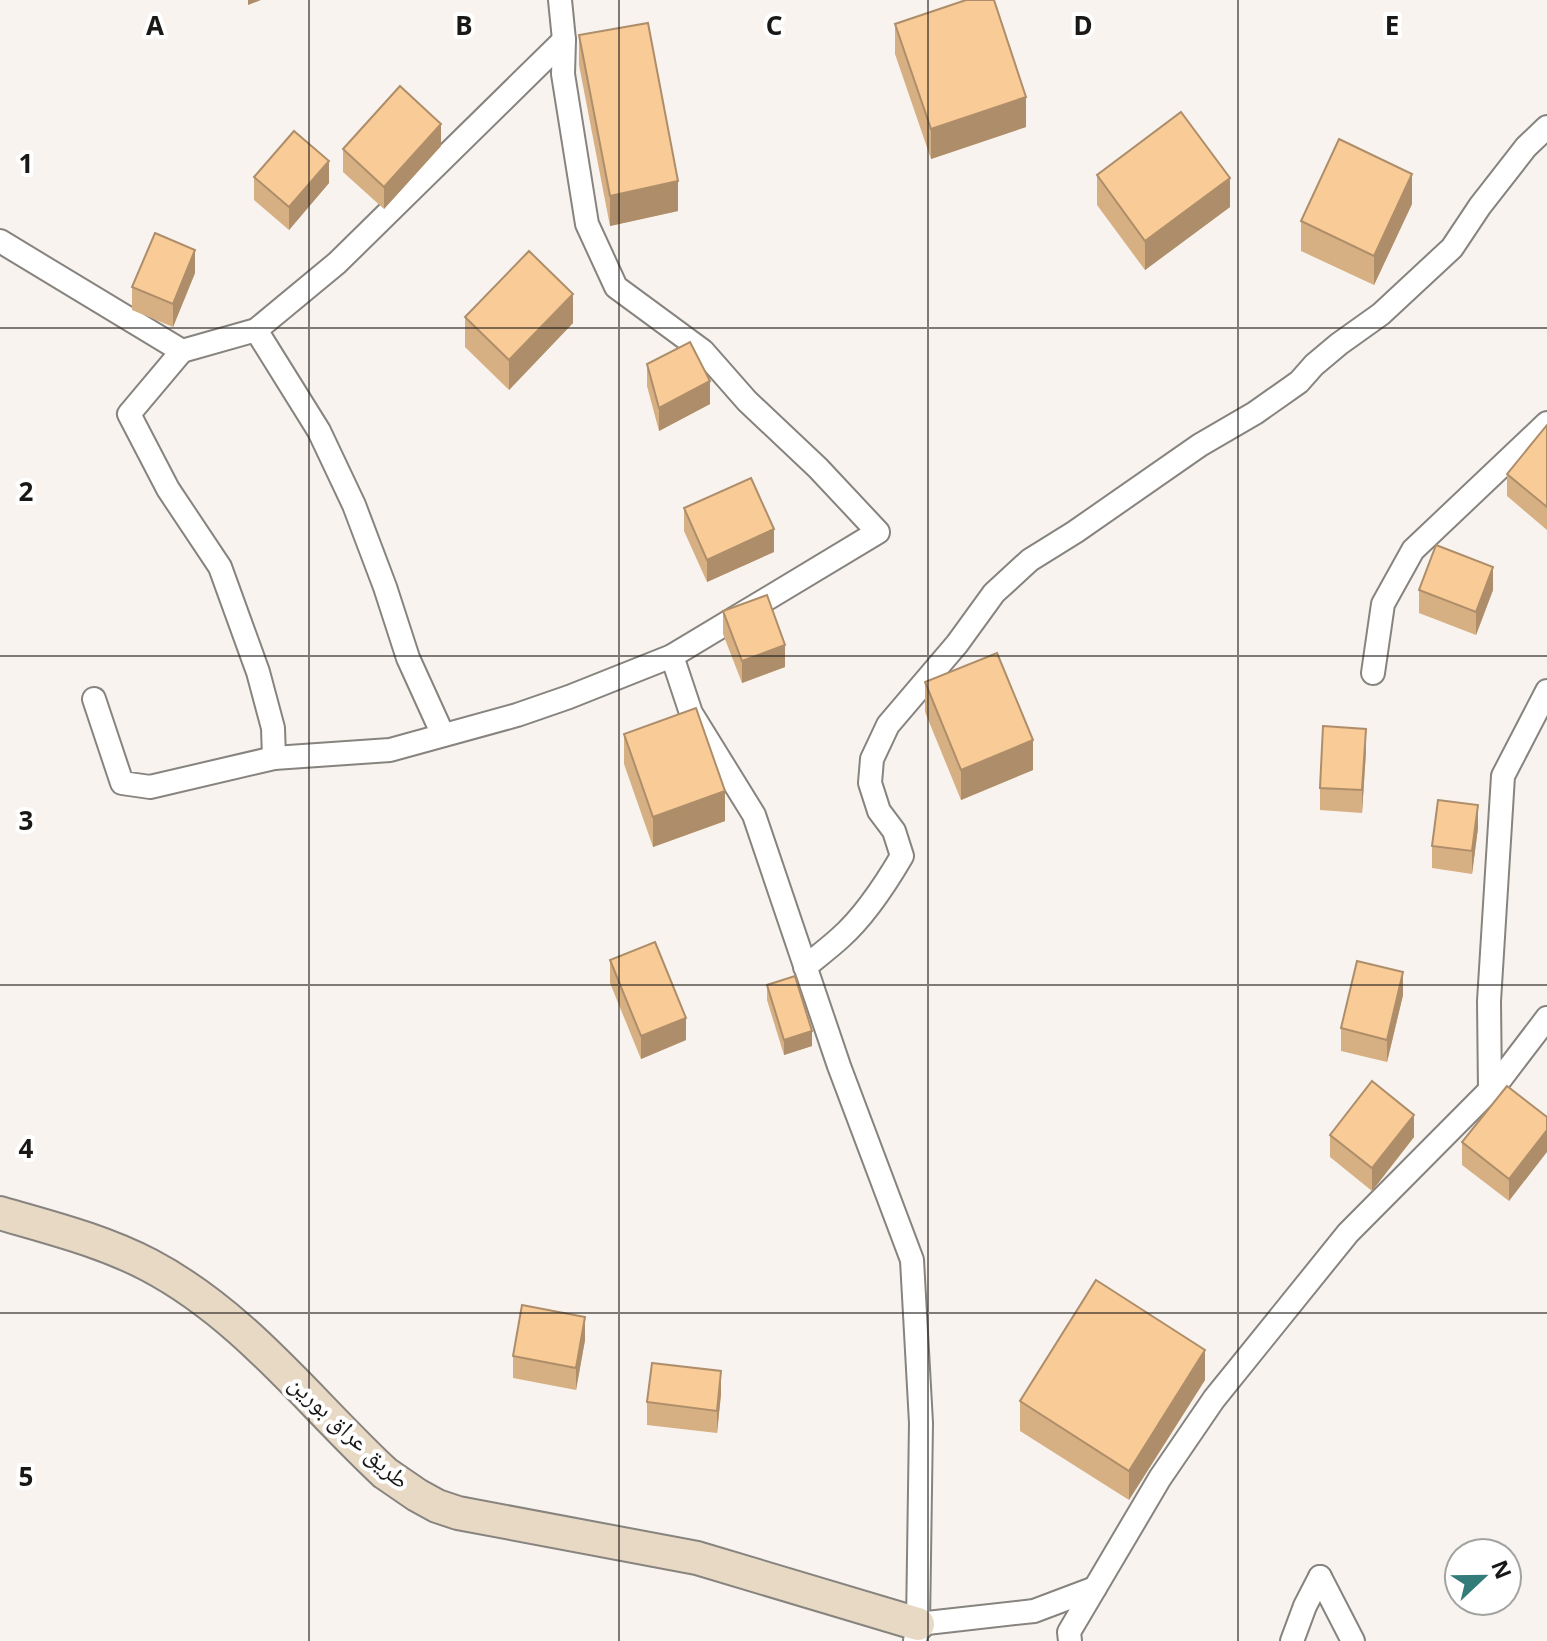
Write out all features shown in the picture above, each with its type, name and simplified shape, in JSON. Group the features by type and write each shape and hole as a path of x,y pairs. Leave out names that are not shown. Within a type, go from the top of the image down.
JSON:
{"street":[{"path":"94,699 122,783 150,787 274,758 390,750 517,715 672,656 878,532 818,468 747,401 703,351 616,287 587,224 563,74 560,0"},
{"path":"274,758 273,728 266,700 220,567 168,489 129,414 182,351 256,330 337,263 564,40"},
{"path":"805,967 851,927 890,877 902,856 894,831 879,811 870,783 872,759 888,725 957,644 994,593 1030,560 1299,382 1339,344 1381,314 1452,248 1526,147 1547,127"},
{"path":"0,241 182,351"},
{"path":"256,330 319,431 354,505 408,658 443,735"},
{"path":"1373,673 1383,604 1413,550 1547,423"},
{"path":"672,656 691,713 754,815 839,1066 912,1260 921,1423 916,1633 1034,1611 1095,1588"},
{"path":"1490,1091 1489,1001 1503,776 1547,691"},
{"path":"1070,1641 1069,1632 1160,1478 1214,1399 1348,1233 1490,1091 1547,1018"},
{"name":"طريق عراق بورين","path":"0,1213 108,1246 152,1267 193,1292 255,1343 385,1473 437,1506 477,1518 697,1558 916,1633"},
{"path":"1292,1641 1320,1577 1353,1641"}],"building":[{"path":"966,0 994,0 1026,97 931,129 895,24"},
{"path":"648,23 678,181 610,196 579,35"},
{"path":"400,86 441,124 384,187 343,149"},
{"path":"1181,112 1230,178 1145,241 1097,175"},
{"path":"294,131 329,161 289,207 254,177"},
{"path":"1339,139 1412,174 1374,256 1301,221"},
{"path":"155,233 195,250 173,304 132,287"},
{"path":"529,251 573,294 509,360 465,317"},
{"path":"690,342 710,381 659,408 647,364"},
{"path":"1547,425 1547,507 1507,474"},
{"path":"751,478 774,529 707,560 684,508"},
{"path":"1436,545 1493,567 1476,612 1419,590"},
{"path":"767,595 785,645 742,661 723,611"},
{"path":"997,653 1033,740 961,770 925,682"},
{"path":"696,708 725,791 653,817 624,734"},
{"path":"1323,726 1366,729 1362,790 1320,788"},
{"path":"1438,800 1478,805 1472,851 1432,846"},
{"path":"655,942 686,1018 641,1036 610,960"},
{"path":"1357,961 1403,972 1387,1040 1341,1028"},
{"path":"795,976 812,1031 784,1040 767,985"},
{"path":"1372,1081 1414,1115 1372,1168 1330,1135"},
{"path":"1507,1086 1547,1117 1547,1130 1509,1179 1462,1142"},
{"path":"1096,1280 1205,1350 1129,1471 1020,1401"},
{"path":"522,1305 585,1317 576,1368 513,1356"},
{"path":"652,1363 721,1371 717,1411 647,1402"}]}
